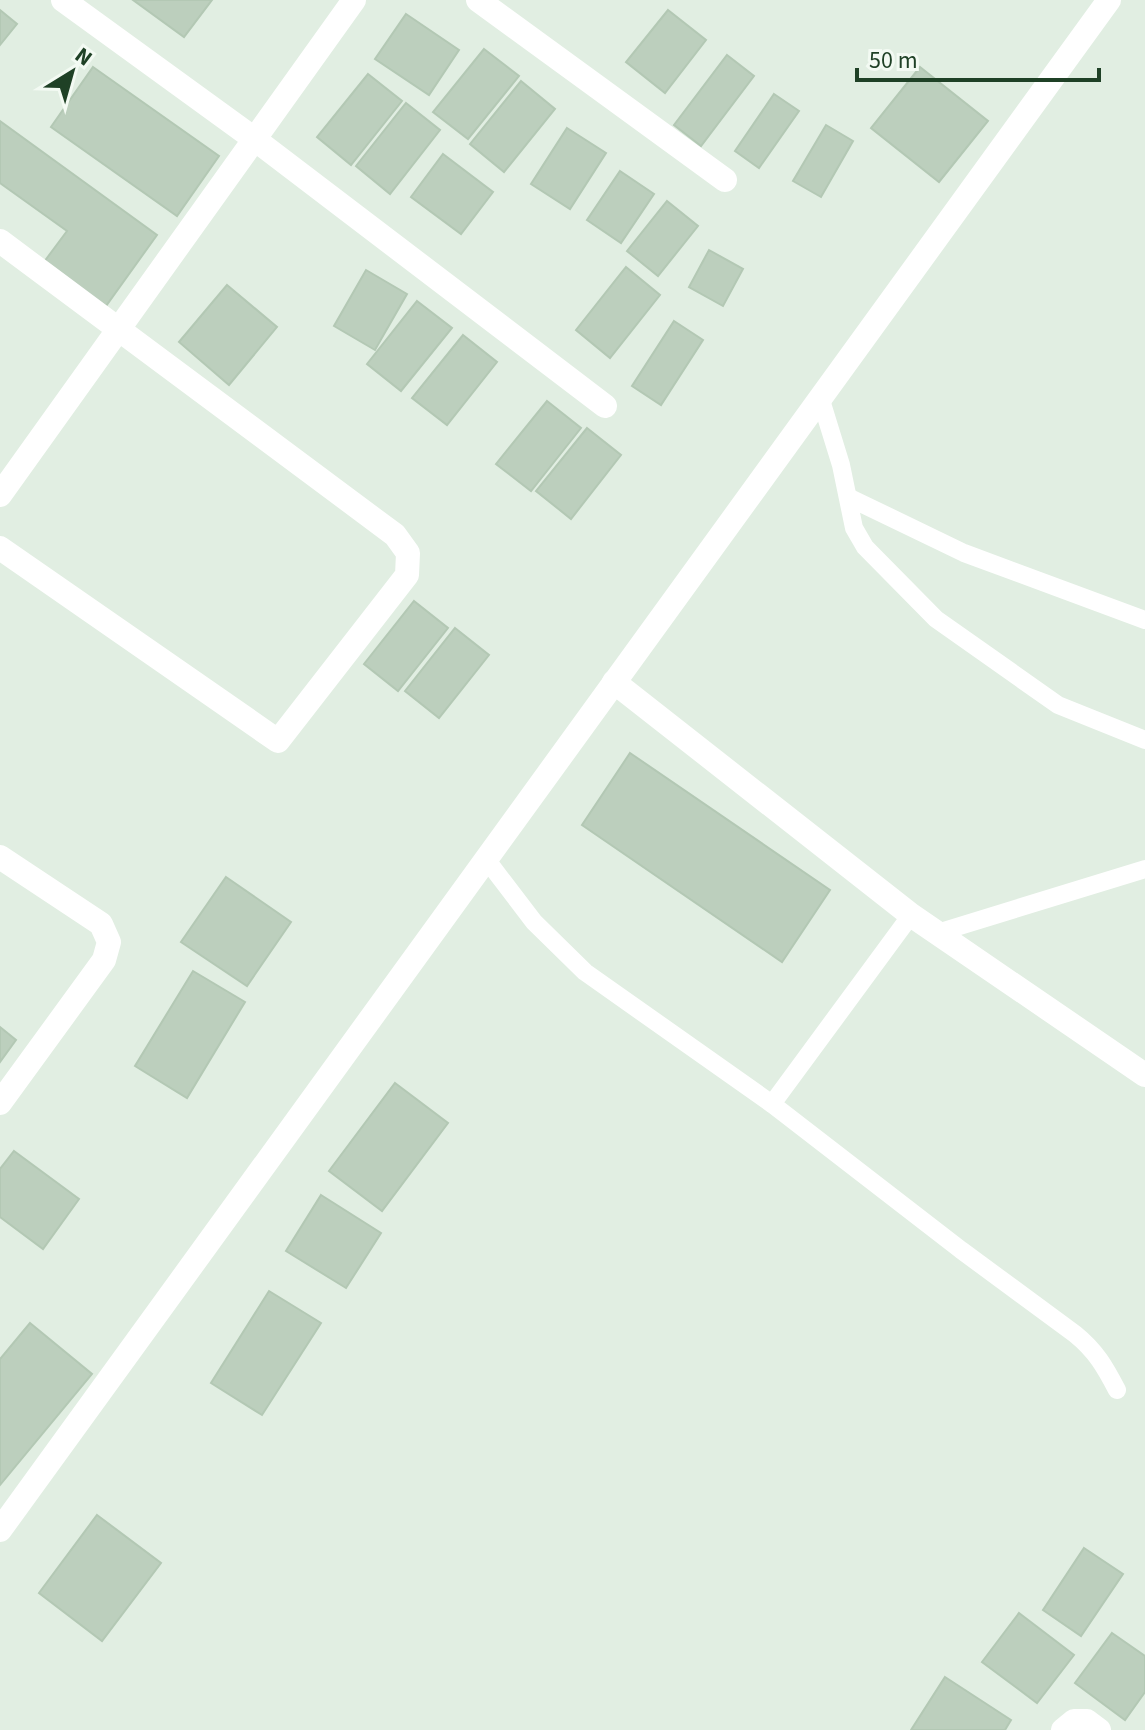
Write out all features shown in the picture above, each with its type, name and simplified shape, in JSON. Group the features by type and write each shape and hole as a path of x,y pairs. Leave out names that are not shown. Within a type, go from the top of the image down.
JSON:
{"street":[{"path":"63,0 253,138 605,406"},
{"path":"0,495 354,0"},
{"path":"478,0 725,180"},
{"path":"0,1530 820,397 1101,3"},
{"path":"0,241 395,535 408,553 407,575 278,741 0,548"},
{"path":"614,682 911,915 1145,1075"},
{"path":"0,857 101,924 109,942 104,960 0,1103"},
{"path":"1063,1730 1074,1721 1087,1721 1099,1730"}],"lane":[{"path":"820,397 841,465 854,528 865,547 936,619 1058,705 1145,740"},
{"path":"848,497 964,553 1145,620"},
{"path":"486,859 534,922 585,972 772,1104 1075,1334 1103,1362 1117,1390"},
{"path":"937,933 1145,869"},
{"path":"772,1104 911,915"}],"building":[{"path":"133,0 212,0 184,37"},
{"path":"0,10 17,24 0,45"},
{"path":"668,10 706,40 665,93 626,62"},
{"path":"406,14 459,50 429,95 375,59"},
{"path":"484,49 519,76 468,139 433,112"},
{"path":"727,55 754,76 701,146 674,125"},
{"path":"93,67 219,156 177,216 51,127"},
{"path":"920,67 988,121 939,182 871,128"},
{"path":"368,74 402,101 351,165 317,137"},
{"path":"521,81 555,109 504,172 470,144"},
{"path":"774,94 799,111 759,168 735,151"},
{"path":"406,103 440,130 390,194 356,166"},
{"path":"0,121 157,235 106,306 44,262 67,231 0,183"},
{"path":"826,125 853,141 821,197 793,181"},
{"path":"567,128 606,153 570,209 531,184"},
{"path":"443,154 493,192 461,234 411,197"},
{"path":"620,171 654,194 621,243 587,220"},
{"path":"667,201 698,226 658,276 627,251"},
{"path":"709,250 743,269 723,306 689,287"},
{"path":"626,267 660,295 610,358 576,330"},
{"path":"366,270 407,294 375,350 334,326"},
{"path":"227,285 277,327 229,385 179,342"},
{"path":"417,301 452,328 401,391 367,364"},
{"path":"674,321 703,340 661,405 632,386"},
{"path":"463,335 497,362 447,425 412,398"},
{"path":"547,401 581,428 531,491 496,464"},
{"path":"587,428 621,455 571,519 536,491"},
{"path":"414,601 448,628 398,691 364,664"},
{"path":"455,628 489,655 439,718 405,691"},
{"path":"630,753 830,890 782,962 582,825"},
{"path":"226,877 291,922 247,986 181,942"},
{"path":"193,971 245,1002 187,1098 135,1066"},
{"path":"0,1027 16,1040 0,1062"},
{"path":"395,1083 448,1123 382,1211 329,1171"},
{"path":"14,1151 79,1199 43,1249 0,1217 0,1169"},
{"path":"321,1195 381,1233 346,1288 286,1251"},
{"path":"269,1291 321,1323 262,1415 211,1383"},
{"path":"30,1323 92,1374 0,1485 0,1359"},
{"path":"97,1515 161,1563 102,1641 39,1593"},
{"path":"1084,1548 1123,1574 1081,1636 1043,1610"},
{"path":"1019,1613 1074,1655 1037,1703 982,1662"},
{"path":"1112,1633 1145,1656 1145,1692 1125,1720 1075,1683"},
{"path":"945,1677 1011,1720 1005,1730 911,1730"}]}
